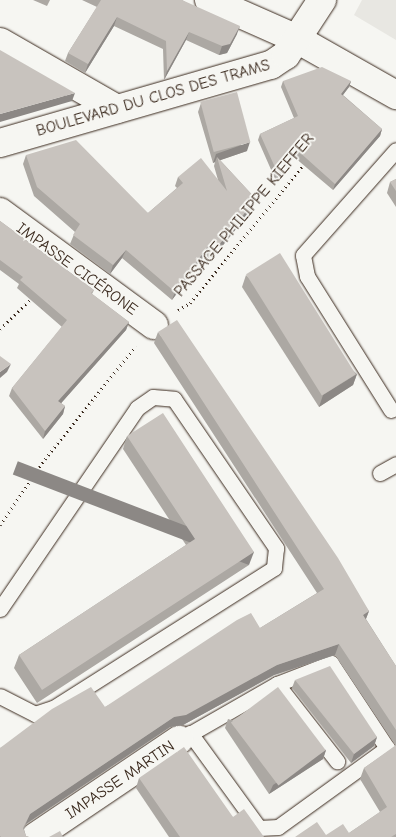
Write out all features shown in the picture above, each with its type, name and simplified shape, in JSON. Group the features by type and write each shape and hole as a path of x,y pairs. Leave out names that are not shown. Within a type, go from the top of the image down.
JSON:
{"street":[{"path":"209,0 297,39 396,95"},
{"name":"BOULEVARD DU CLOS DES TRAMS","path":"0,143 271,65 286,55 322,0"},
{"path":"0,42 117,109"},
{"name":"IMPASSE CICÉRONE","path":"0,212 154,325"},
{"name":"IMPASSE MARTIN","path":"35,837 185,736"}],"lane":[{"path":"391,410 307,276 303,255 396,150"},
{"path":"0,609 137,408 153,398 174,399 276,548 274,568 54,708 35,714 0,696"},
{"path":"380,472 396,464"},
{"path":"331,663 386,748 278,827 259,828 185,736 277,684 331,663"},
{"path":"277,684 337,761"}],"path":[{"name":"PASSAGE PHILIPPE KIEFFER","path":"0,524 45,459 154,325 190,303 312,154"},
{"path":"0,329 66,260"}],"shaded area":[{"path":"362,0 396,0 396,40 354,15"}],"building":[{"path":"101,0 182,0 240,26 230,44 222,46 189,32 167,71 166,41 117,17 88,64 68,53"},
{"path":"0,50 75,93 0,114"},
{"path":"322,67 351,81 341,94 382,129 335,184 297,150 278,174 260,134 298,116 283,81"},
{"path":"237,92 250,142 214,152 200,102"},
{"path":"76,140 148,213 183,183 178,177 201,158 227,191 217,157 256,199 214,251 208,246 175,292 126,250 113,265 73,235 80,224 37,187 26,155"},
{"path":"396,179 396,191 390,182"},
{"path":"0,221 94,290 91,293 129,322 58,401 65,406 45,431 12,388 67,320 20,280 23,277 0,260"},
{"path":"280,253 356,374 322,395 246,274"},
{"path":"177,320 338,558 369,611 363,615 396,666 396,730 339,644 277,665 186,715 174,717 30,814 23,828 26,836 29,837 1,837 0,748 52,709 91,687 105,707 237,620 251,613 260,628 324,589 158,332"},
{"path":"0,356 11,364 0,372"},
{"path":"163,413 254,552 42,690 19,655 195,539 127,436"},
{"path":"330,666 377,737 354,754 295,680"},
{"path":"278,687 326,750 278,786 231,723"},
{"path":"396,745 396,834 391,837 295,837 317,822 326,835 343,824 349,833 387,807 364,768"},
{"path":"184,747 233,817 244,809 264,837 180,837 139,778"},
{"path":"60,831 63,837 49,837"}]}
